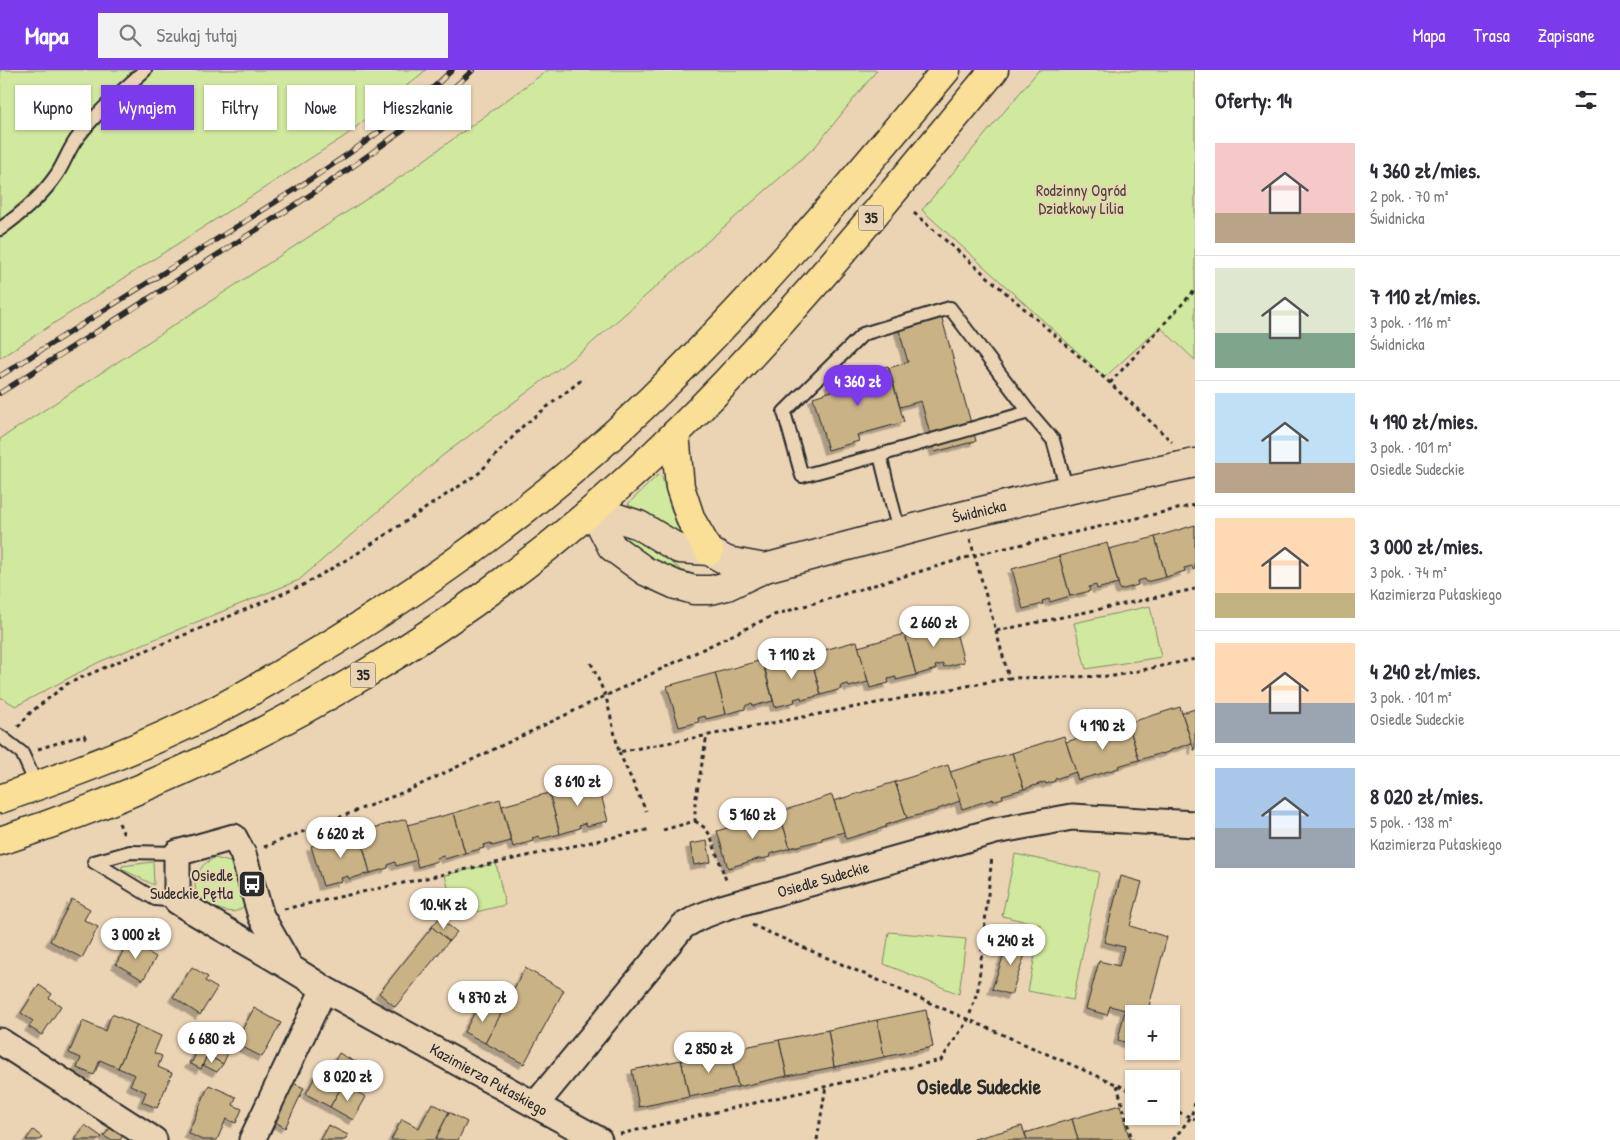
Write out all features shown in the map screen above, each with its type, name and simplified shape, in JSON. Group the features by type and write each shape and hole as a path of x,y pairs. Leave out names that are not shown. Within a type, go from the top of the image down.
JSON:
{"main road":[{"name":"35","path":"0,799 160,737 210,714 356,629 490,538 563,480 648,402 722,328 823,215 946,70"},
{"name":"35","path":"0,842 118,799 221,752 288,718 398,653 515,573 593,510 675,434 746,362 843,252 994,70"},
{"path":"675,434 680,487 690,520 709,551"},
{"path":"563,480 593,510"}],"street":[{"name":"Świdnicka","path":"593,510 612,547 645,572 676,585 694,590 711,590 727,586 765,568 899,532 1067,490 1195,463"},
{"name":"Świdnicka","path":"593,510 638,525 679,549 709,551 727,561 765,568"},
{"name":"Osiedle Sudeckie","path":"536,1104 683,926 699,917 725,907 995,831 1072,817 1195,824"},
{"name":"Kazimierza Pułaskiego","path":"176,852 234,838 243,854 261,916 290,967"},
{"path":"176,852 177,901"},
{"name":"Kazimierza Pułaskiego","path":"177,901 209,922 290,967 324,989 599,1140"},
{"path":"252,1140 324,989"},
{"path":"0,1041 154,1140"}],"lane":[{"path":"0,230 39,196 57,174 77,139 102,110 145,70"},
{"path":"1029,412 802,476 784,412 863,334 950,308 1029,412 1053,440 1067,490"},
{"path":"880,455 899,532"},
{"path":"3,738 22,753 37,786"},
{"path":"176,852 130,852 94,862 155,899 177,901"}],"path":[{"path":"914,213 1110,383 1165,436"},
{"path":"1110,383 1195,290"},
{"path":"3,738 31,712 68,684 114,662 209,625 303,585 358,553 479,473 523,426 584,378"},
{"path":"258,850 409,790 774,615 975,555 1195,505"},
{"path":"964,515 1010,678"},
{"path":"996,631 1195,589"},
{"path":"619,752 1010,678 1114,676 1195,659"},
{"path":"590,663 606,696 619,752 646,811"},
{"path":"22,753 84,735 87,744"},
{"path":"695,821 695,803 707,735"},
{"path":"663,830 695,821"},
{"path":"695,821 705,828 710,835 726,880"},
{"path":"119,823 130,852"},
{"path":"275,911 651,829"},
{"path":"599,1140 942,1060 968,1020 978,989 995,831"},
{"path":"725,907 731,916 1125,1088"},
{"path":"1117,1085 1132,1140"},
{"path":"818,1140 826,1086"},
{"path":"1173,1140 1193,1118 1195,1103"},
{"path":"1180,1112 1193,1118"}],"green space":[{"path":"0,70 426,70 408,85 365,85 365,120 355,128 355,85 287,85 287,130 352,130 0,358"},
{"path":"548,70 877,70 815,147 585,349 442,456 299,580 99,662 16,706 0,697 0,439 405,174 466,130 471,130 471,126"},
{"name":"Rodzinny Ogród Działkowy Lilia","path":"1039,70 1195,70 1195,360 1160,327 1105,377 922,210"},
{"path":"658,475 662,477 674,518 685,541 663,533 628,504"},
{"path":"615,518 681,570 707,578 687,581 606,533"},
{"path":"1150,606 1161,657 1086,669 1074,623"},
{"path":"1015,854 1099,872 1073,1000 1028,991 1041,925 1002,916"},
{"path":"215,858 233,863 246,901 239,910 228,911 216,908 204,901 197,893 195,884 200,871 205,864"},
{"path":"153,862 154,885 122,869 122,866"},
{"path":"496,863 505,905 455,917 445,875"},
{"path":"889,932 966,939 959,994 884,964"}],"building":[{"path":"941,315 976,441 935,452 921,401 900,407 889,368 908,362 898,327"},
{"path":"888,366 904,422 857,435 859,441 828,450 813,397 832,391 829,382"},
{"path":"1195,525 1195,569 1193,570 1192,566 1184,568 1185,571 1166,577 1155,537"},
{"path":"1155,537 1166,577 1146,582 1145,579 1137,581 1138,585 1120,590 1109,549"},
{"path":"1107,543 1118,583 1097,589 1096,585 1089,587 1090,591 1070,596 1059,556"},
{"path":"1059,556 1070,596 1050,602 1049,599 1042,601 1043,604 1023,609 1012,569"},
{"path":"953,621 964,662 944,667 943,664 935,666 936,669 916,675 905,634"},
{"path":"905,634 916,675 896,680 896,677 888,679 889,683 870,688 858,647"},
{"path":"857,641 868,682 849,687 848,684 840,686 841,689 821,695 810,654"},
{"path":"810,654 821,695 802,700 801,697 794,699 795,702 775,707 764,666"},
{"path":"762,660 773,701 753,706 752,703 745,706 745,709 726,714 715,673"},
{"path":"715,673 726,714 706,719 705,716 698,718 699,722 679,727 667,686"},
{"path":"1180,707 1192,743 1139,760 1128,723"},
{"path":"1195,709 1195,750 1194,750 1182,713"},
{"path":"1128,723 1139,760 1078,780 1066,742"},
{"path":"1064,736 1076,772 1046,784 1045,782 1024,789 1012,753"},
{"path":"1012,753 1024,789 1002,795 1003,798 993,801 993,799 962,809 950,772"},
{"path":"948,765 960,801 938,810 907,818 895,782"},
{"path":"597,780 608,821 587,826 586,823 579,825 580,828 560,834 549,793"},
{"path":"895,782 907,818 886,825 886,827 846,839 834,801"},
{"path":"549,793 560,834 540,839 539,836 532,838 533,841 513,847 502,806"},
{"path":"832,795 844,832 790,848 779,812"},
{"path":"500,799 511,841 492,846 491,843 483,845 484,848 465,853 454,813"},
{"path":"779,812 790,848 770,854 771,857 761,858 728,868 717,831"},
{"path":"454,813 465,853 445,859 444,856 436,858 437,861 418,867 407,825"},
{"path":"406,819 417,860 396,866 395,862 388,865 388,868 370,873 359,832"},
{"path":"359,832 370,873 349,879 348,876 341,878 342,881 323,886 311,846"},
{"path":"707,841 711,862 694,865 690,844"},
{"path":"1121,876 1142,882 1130,926 1167,937 1149,1005 1125,1005 1125,1010 1110,1006 1107,1015 1086,1009 1099,961 1119,966 1124,947 1104,942"},
{"path":"72,899 90,909 84,920 98,927 82,958 50,941"},
{"path":"439,918 457,932 449,941 432,927"},
{"path":"432,927 449,941 395,1007 379,993"},
{"path":"1010,937 1029,943 1011,995 992,989"},
{"path":"129,941 156,957 143,980 116,964"},
{"path":"192,967 208,977 205,981 217,988 200,1015 173,997"},
{"path":"525,968 564,990 524,1064 485,1043"},
{"path":"500,983 514,990 501,1014 488,1006"},
{"path":"39,985 52,994 49,998 61,1006 42,1035 29,1027 33,1021 21,1013"},
{"path":"480,1003 501,1014 485,1043 464,1032"},
{"path":"254,1008 281,1023 262,1057 235,1043"},
{"path":"926,1010 933,1047 884,1057 877,1020"},
{"path":"1125,1010 1125,1042 1118,1040"},
{"path":"112,1014 137,1025 118,1068 100,1060 94,1075 77,1068 81,1058 69,1053 83,1021 105,1031"},
{"path":"877,1020 884,1057 834,1067 828,1030"},
{"path":"137,1025 161,1036 154,1053 162,1056 158,1067 172,1073 157,1108 142,1102 146,1092 130,1085 135,1075 118,1068"},
{"path":"828,1030 834,1067 787,1076 779,1040"},
{"path":"779,1040 787,1076 738,1087 730,1050"},
{"path":"212,1045 228,1053 223,1064 207,1055"},
{"path":"198,1049 207,1055 201,1069 189,1063 190,1061 192,1062"},
{"path":"730,1050 738,1087 689,1097 681,1060"},
{"path":"339,1053 355,1062 343,1084 327,1075"},
{"path":"207,1055 223,1064 217,1072 203,1065"},
{"path":"681,1060 689,1097 639,1107 632,1070"},
{"path":"355,1061 370,1070 357,1092 343,1084"},
{"path":"318,1071 343,1084 330,1107 306,1094"},
{"path":"291,1082 304,1088 285,1128 274,1121"},
{"path":"343,1084 366,1097 353,1120 330,1107"},
{"path":"209,1085 236,1097 233,1105 242,1109 236,1123 226,1119 217,1140 202,1140 188,1133"},
{"path":"432,1103 449,1112 435,1140 391,1140 402,1119 419,1128"},
{"path":"1120,1105 1130,1140 1078,1140 1072,1119"},
{"path":"449,1112 467,1122 458,1140 435,1140"},
{"path":"1072,1119 1078,1140 1027,1140 1025,1133"},
{"path":"85,1125 102,1137 99,1140 75,1140"},
{"path":"112,1125 124,1134 120,1140 110,1140 104,1136"},
{"path":"328,1125 348,1135 345,1140 320,1140"},
{"path":"1022,1126 1027,1140 974,1140 974,1139"},
{"path":"33,1130 42,1137 40,1140 26,1140"}],"railway":[{"path":"0,376 325,170 404,113 452,70"},
{"path":"0,393 171,285 355,165 445,96 473,70"}],"place":[{"name":"Osiedle Sudeckie Pętla","path":"252,884"}],"district":[{"name":"Osiedle Sudeckie","path":"979,1087"}]}
